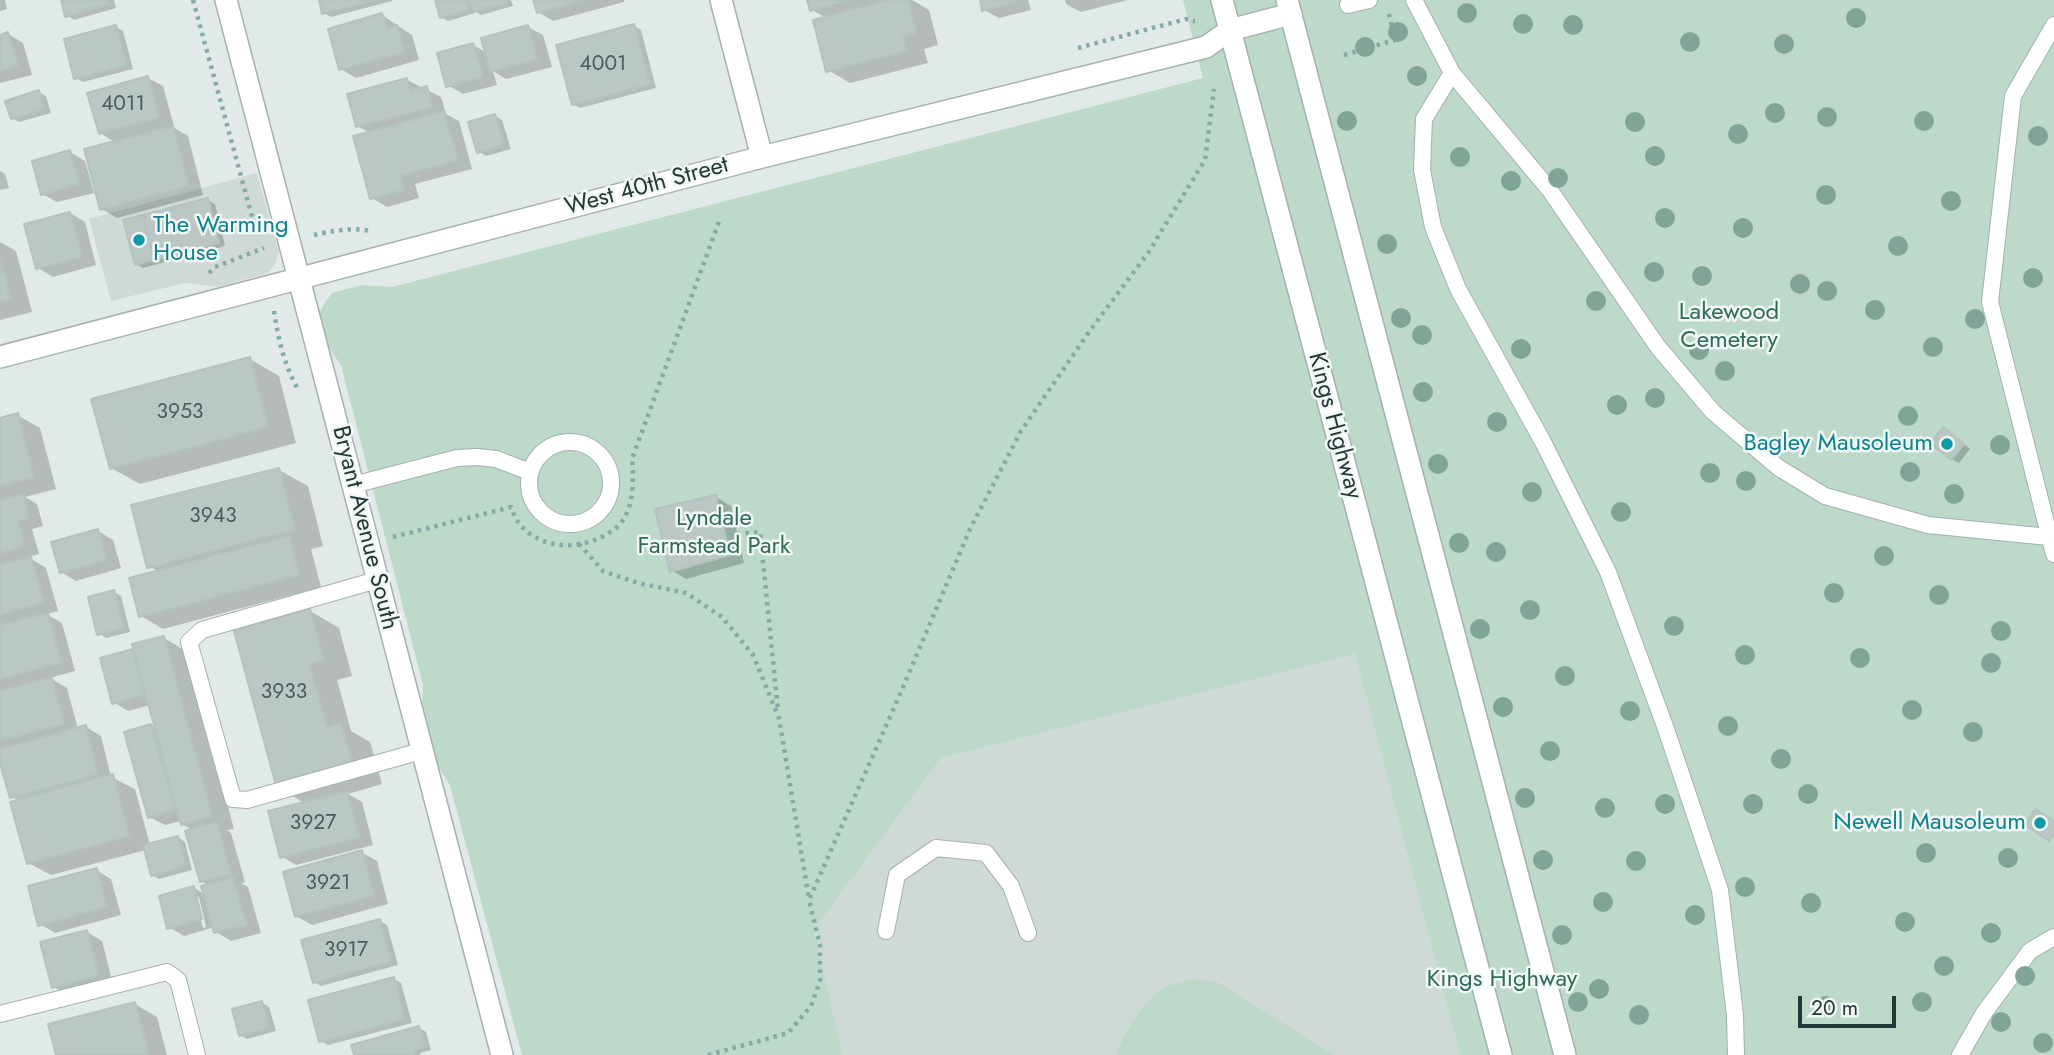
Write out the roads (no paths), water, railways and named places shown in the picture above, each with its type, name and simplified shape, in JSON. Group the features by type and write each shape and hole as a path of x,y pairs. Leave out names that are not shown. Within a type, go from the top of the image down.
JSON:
{"street":[{"name":"Bryant Avenue South","path":"226,0 502,1055"},
{"path":"722,0 762,157"},
{"name":"Kings Highway","path":"1222,0 1501,1055"},
{"name":"West 40th Street","path":"0,357 762,157 1206,47 1230,30 1289,7"},
{"path":"1289,7 1565,1055"}],"lane":[{"path":"1348,5 1369,0"},
{"path":"1414,0 1452,73 1549,190 1658,346 1713,412 1779,468 1825,496 1927,525 2049,537"},
{"path":"2054,25 2013,96 1990,302 2054,554"},
{"path":"1452,73 1424,119 1422,170 1433,227 1458,289 1543,442 1608,572 1662,716 1720,890 1735,1015 1736,1055"},
{"path":"572,441 590,446 604,459 611,476 610,495 601,510 586,521 568,524 551,519 537,507 529,490 530,472 539,456 554,444 572,441"},
{"path":"353,485 457,458 496,459 530,472"},
{"path":"377,580 202,630 189,642 233,799 247,800 421,751"},
{"path":"886,931 897,875 936,848 986,853 1011,886 1028,933"},
{"path":"1960,1055 1984,1013 2030,951 2054,937"},
{"path":"0,1014 167,972 178,980 197,1055"}],"place":[{"name":"The Warming House","path":"139,240"},
{"name":"Bagley Mausoleum","path":"1947,444"},
{"name":"Newell Mausoleum","path":"2040,823"}],"park label":[{"name":"Lakewood Cemetery","path":"1729,327"},
{"name":"Lyndale Farmstead Park","path":"714,533"}]}
